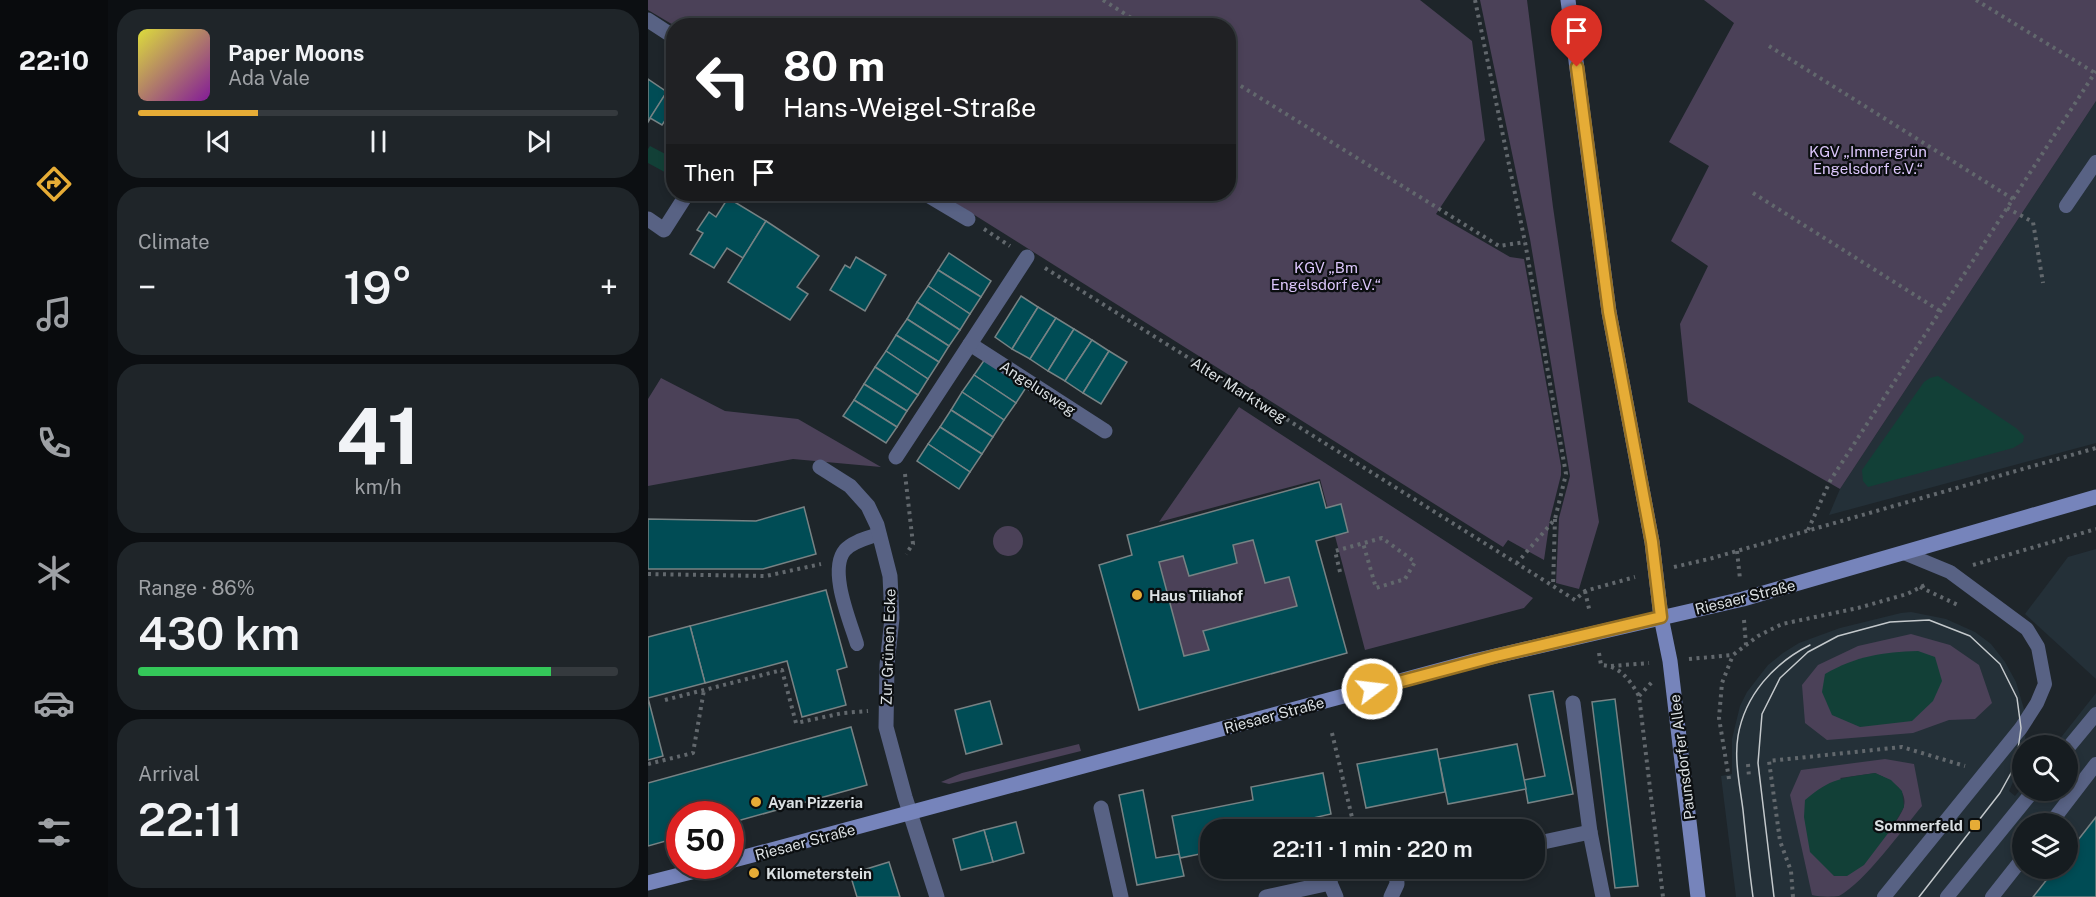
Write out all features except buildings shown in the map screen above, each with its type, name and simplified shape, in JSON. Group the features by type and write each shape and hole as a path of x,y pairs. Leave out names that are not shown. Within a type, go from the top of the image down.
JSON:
{"main road":[{"name":"Paunsdorfer Allee","path":"1568,0 1609,312 1670,661 1698,897"},
{"name":"Riesaer Straße","path":"744,857 1474,661 1743,599 2096,497"},
{"path":"648,883 666,878"}],"street":[{"path":"648,20 666,31"},
{"path":"648,219 664,230 683,201"},
{"path":"938,201 968,219"},
{"path":"896,457 1027,257"},
{"name":"Angelusweg","path":"970,344 1105,431"},
{"name":"Zur Grünen Ecke","path":"820,467 850,486 868,506 879,534 890,576 892,618 887,665 886,727 904,797 938,897"},
{"path":"1573,703 1590,832 1603,897"},
{"path":"1101,808 1121,897"},
{"path":"1545,842 1590,832"},
{"path":"1391,897 1397,879"},
{"path":"1266,897 1332,883"}],"lane":[{"path":"2066,206 2096,162"},
{"path":"857,644 838,575 839,560 846,548 860,540 879,534"},
{"path":"1884,897 2021,728 2037,703 2045,684 2038,647 2027,630 1950,572 1904,553"},
{"path":"2078,736 2096,714"},
{"path":"2058,813 2096,764"},
{"path":"1947,897 2025,801"},
{"path":"1992,897 2012,872"}],"path":[{"path":"1103,0 1131,18"},
{"path":"1475,0 1525,242 1566,474 1555,519 1552,586"},
{"path":"1807,531 1830,481 2095,72 1976,0"},
{"path":"1769,46 2013,199"},
{"path":"1236,83 1499,246 1525,242"},
{"path":"1754,193 1940,311"},
{"path":"2007,208 2033,222 2043,283"},
{"name":"Alter Marktweg","path":"968,219 1575,600 1586,591 1656,572"},
{"path":"1656,572 1709,559 2096,448"},
{"path":"890,576 913,544 904,467 896,457"},
{"path":"1516,563 1555,519"},
{"path":"1729,779 1719,718 1722,683 1733,655 1758,636 1782,624 1858,608 1907,594 1950,572 2096,529"},
{"path":"1807,531 1816,530"},
{"path":"1340,572 1335,551 1363,543 1382,538 1415,562 1405,579 1376,588 1363,543"},
{"path":"648,574 766,576 839,560"},
{"path":"1920,587 1967,609"},
{"path":"1601,665 1733,655"},
{"path":"1611,666 1622,673 1639,696 1663,897"},
{"path":"665,700 782,670 796,723 843,713 886,709"},
{"path":"648,764 693,753 704,690"},
{"path":"1332,733 1352,819"},
{"path":"1793,897 1791,871 1780,841 1769,761 1902,747 1963,765 1982,774"},
{"path":"1956,774 1970,757"},
{"path":"1748,764 1749,777"}],"shaded area":[{"path":"2096,101 2096,443 1829,515 1840,489"},
{"path":"650,146 666,154 666,173 648,163"},
{"path":"1938,376 2016,428 2024,436 2023,442 2013,448 1868,487 1863,481 1862,470 1924,382"},
{"path":"2096,549 2096,679 2025,614 2068,557"},
{"path":"1911,612 1946,619 1975,632 1991,644 2005,662 2016,682 2026,716 2025,735 2012,735 2012,784 2009,791 2012,794 2012,801 2078,801 2078,735 2063,735 2096,693 2096,897 1736,897 1721,776 1732,774 1732,739 1740,706 1747,692 1768,665 1783,653 1799,643 1840,628"},
{"path":"1918,651 1935,657 1942,681 1933,701 1912,721 1860,727 1832,715 1822,692 1825,674 1870,656"},
{"path":"1875,773 1891,780 1902,791 1904,807 1889,832 1864,865 1847,876 1834,876 1810,852 1804,817 1805,800 1822,787 1837,780"}],"green space":[{"name":"KGV „Bm Engelsdorf e.V.“","path":"648,0 1420,0 1472,41 1485,140 1436,214 1510,257 1524,259 1561,466 1544,560 1508,540 1503,547 952,201 1236,201 1236,18 666,18 666,21 648,10"},
{"path":"1480,0 1527,0 1553,207 1599,522 1579,589 1556,583 1559,518 1570,476 1530,239"},
{"name":"KGV „Immergrün Engelsdorf e.V.“","path":"1704,0 2096,0 2096,101 1840,489 1688,402 1680,324 1708,266 1671,241 1709,166 1669,142 1734,23"},
{"path":"661,378 725,411 798,419 881,467 793,459 648,486 648,399"},
{"path":"1239,407 1533,598 1524,608 1365,650 1320,479 1159,522"},
{"path":"1008,526 1018,531 1023,541 1018,551 1008,556 998,551 993,541 998,531"},
{"path":"1253,540 1265,583 1289,577 1297,606 1203,632 1209,650 1184,656 1159,562 1183,556 1189,576 1237,563 1233,545"},
{"path":"1911,634 1950,645 1979,665 1992,703 1975,719 1949,720 1913,733 1827,740 1805,723 1802,685 1818,665 1858,646"},
{"path":"1079,744 1081,751 949,784 941,782 962,773"},
{"path":"1885,759 1914,764 1922,806 1871,868 1839,896 1812,895 1790,795 1801,770","holes":["1875,773 1891,781 1903,794 1904,806 1889,832 1840,778"]}],"tram line":[{"path":"1774,897 1758,763 1762,714 1780,678 1808,652 1838,636 1890,622 1929,620 1970,636 2000,664 2017,698 2021,728 2016,764 2000,793 1919,897"},
{"path":"1753,897 1738,773 1738,736 1747,707 1763,682 1785,661 1810,645"}],"place":[{"name":"Haus Tiliahof","path":"1137,595"},
{"name":"Ayan Pizzeria","path":"756,802"},
{"name":"Sommerfeld","path":"1975,825"},
{"name":"Kilometerstein","path":"754,873"}],"route":[{"path":"1372,689 1580,635 1661,617 1652,542 1609,312 1577,67"}]}
